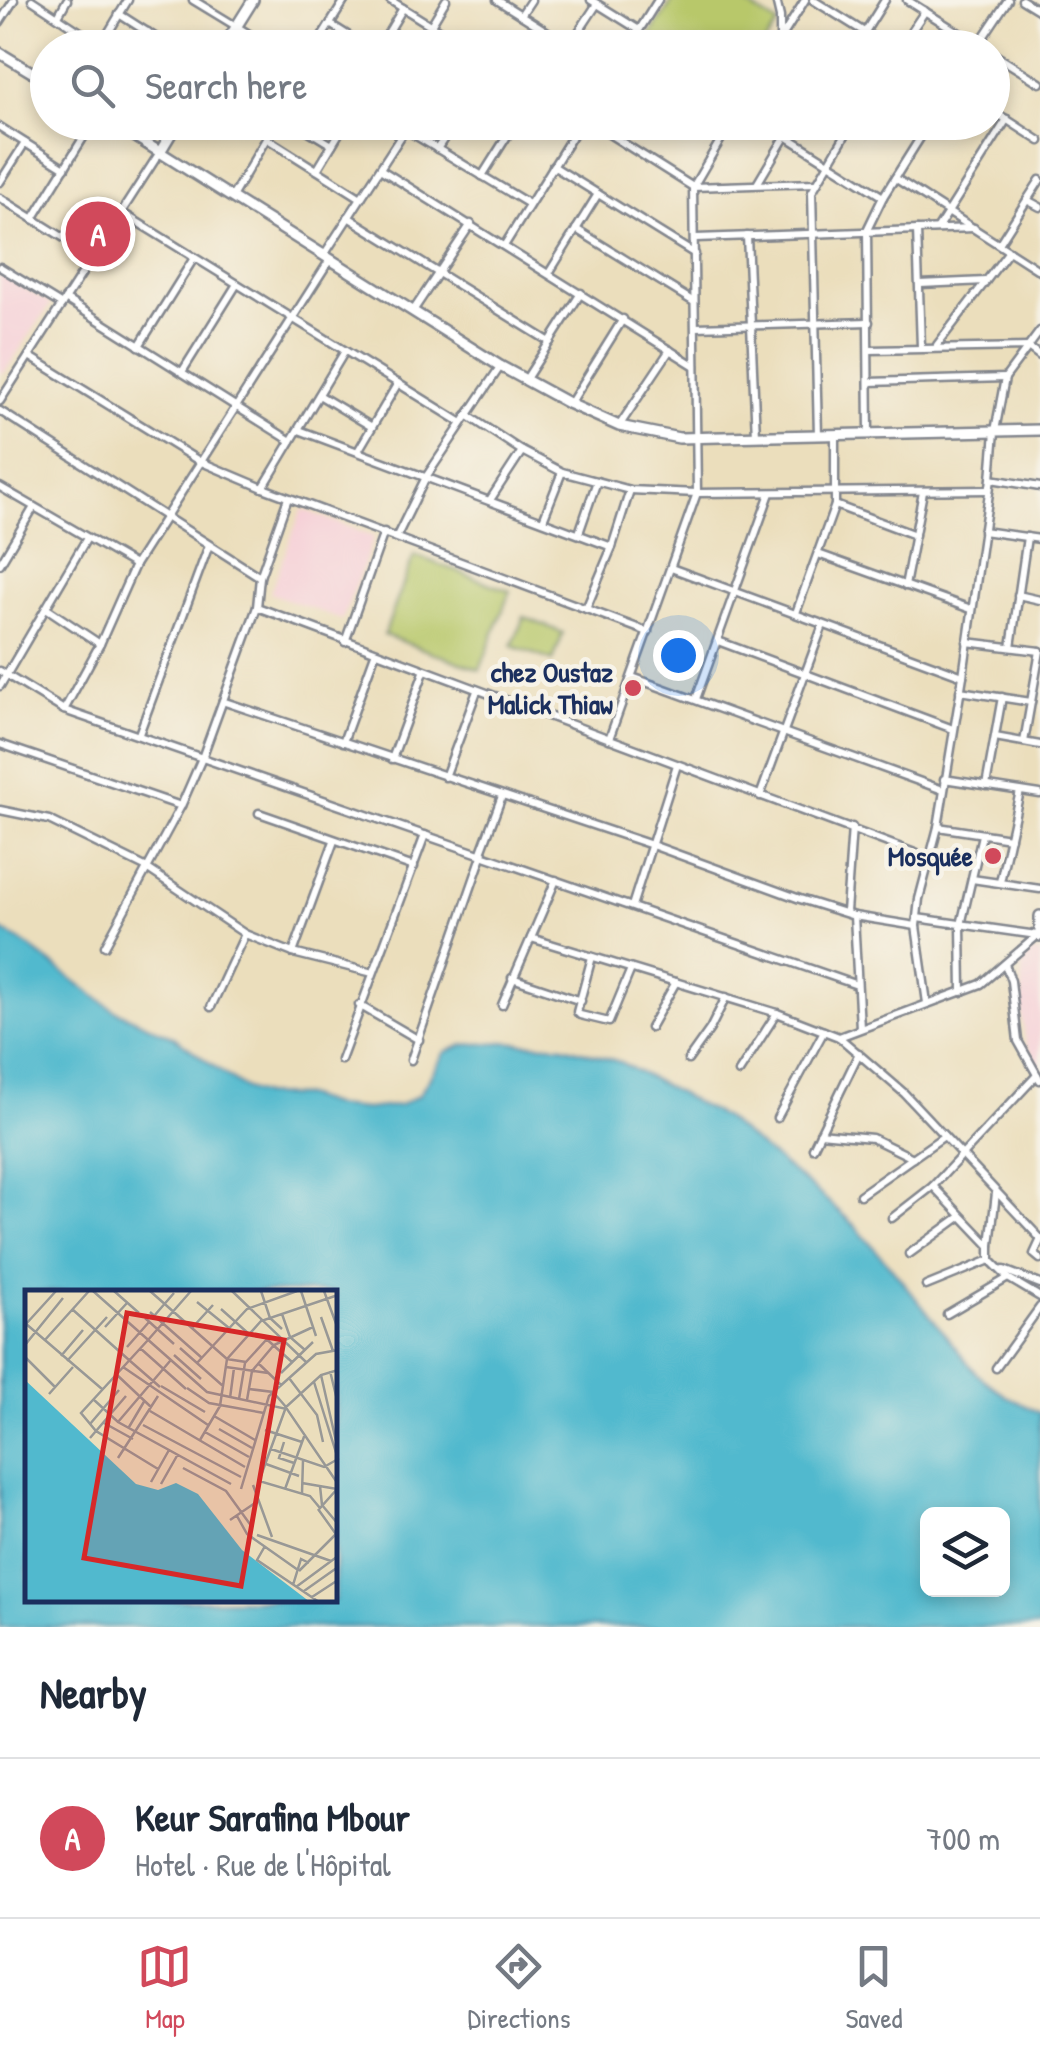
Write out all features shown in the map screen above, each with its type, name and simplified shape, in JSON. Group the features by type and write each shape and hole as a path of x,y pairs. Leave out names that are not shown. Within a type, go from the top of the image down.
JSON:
{"main road":[{"path":"235,30 252,0"},
{"path":"0,53 30,71"},
{"path":"141,140 500,366 619,426 679,438 1040,430"},
{"path":"160,152 167,140"},
{"path":"1039,936 1040,916"}],"street":[{"path":"0,22 14,0"},
{"path":"32,0 79,30"},
{"path":"58,16 67,0"},
{"path":"111,30 128,0"},
{"path":"193,0 243,30"},
{"path":"326,30 345,0"},
{"path":"390,0 438,30"},
{"path":"430,25 446,0"},
{"path":"498,0 544,30"},
{"path":"521,15 531,0"},
{"path":"578,30 594,2 639,30 658,0"},
{"path":"776,0 779,30"},
{"path":"787,30 804,0"},
{"path":"813,0 862,30"},
{"path":"866,30 885,0"},
{"path":"907,0 954,30"},
{"path":"989,30 1008,0"},
{"path":"1022,0 1040,11"},
{"path":"390,30 404,8"},
{"path":"912,30 925,11"},
{"path":"119,14 145,30"},
{"path":"330,24 340,30"},
{"path":"1010,65 1040,83"},
{"path":"1010,121 1040,140"},
{"path":"0,127 65,168"},
{"path":"33,218 83,140"},
{"path":"232,197 265,140"},
{"path":"269,140 361,198"},
{"path":"324,140 332,145"},
{"path":"317,170 335,140"},
{"path":"64,710 100,644 134,565 237,407 399,140"},
{"path":"422,140 529,204"},
{"path":"437,149 443,140"},
{"path":"482,176 504,140"},
{"path":"504,246 570,140"},
{"path":"619,140 693,187 816,184"},
{"path":"608,740 698,494 693,187 720,140"},
{"path":"756,185 784,140"},
{"path":"792,140 883,198"},
{"path":"818,435 812,202 816,184 842,140"},
{"path":"869,433 867,230 919,140"},
{"path":"937,229 993,140"},
{"path":"0,182 25,143"},
{"path":"0,401 160,152"},
{"path":"553,166 696,254"},
{"path":"380,169 695,366"},
{"path":"895,178 1040,271"},
{"path":"999,244 1040,180"},
{"path":"549,273 598,194"},
{"path":"0,198 93,256"},
{"path":"1027,200 1040,207"},
{"path":"121,212 398,384 562,472 630,490 698,494 990,490"},
{"path":"348,218 550,342"},
{"path":"413,311 471,224"},
{"path":"696,238 974,228"},
{"path":"576,230 695,302"},
{"path":"917,230 921,347"},
{"path":"747,236 756,438"},
{"path":"936,346 1009,251"},
{"path":"140,346 194,258"},
{"path":"0,266 140,346 291,441"},
{"path":"920,284 986,281"},
{"path":"182,372 237,284"},
{"path":"526,379 581,293"},
{"path":"570,404 624,319"},
{"path":"696,326 752,328 869,322"},
{"path":"927,1002 916,922 938,828 990,490 995,431 1005,378 1040,331"},
{"path":"870,350 1028,347 1040,356"},
{"path":"619,426 670,350"},
{"path":"263,488 345,351"},
{"path":"29,356 199,461 648,632"},
{"path":"397,536 426,477 500,366"},
{"path":"869,382 1005,378"},
{"path":"358,452 398,384"},
{"path":"319,395 372,428"},
{"path":"0,411 260,577"},
{"path":"299,430 612,547"},
{"path":"796,613 835,505 835,434"},
{"path":"490,500 522,451"},
{"path":"543,520 562,472"},
{"path":"991,479 1040,487"},
{"path":"579,533 597,480"},
{"path":"0,487 134,565"},
{"path":"586,609 630,490"},
{"path":"905,586 923,492"},
{"path":"696,699 770,493"},
{"path":"105,946 181,806 202,758 257,607 260,577 288,498"},
{"path":"835,505 915,535"},
{"path":"0,564 34,507"},
{"path":"983,530 1040,539"},
{"path":"345,642 384,532"},
{"path":"1011,647 1027,537"},
{"path":"0,686 3,673 87,538"},
{"path":"139,734 209,544"},
{"path":"818,554 971,609"},
{"path":"671,568 962,676"},
{"path":"1018,596 1040,600"},
{"path":"257,607 928,858"},
{"path":"46,608 100,644"},
{"path":"760,796 824,624"},
{"path":"718,641 953,729"},
{"path":"967,642 1040,651 1024,742"},
{"path":"342,742 375,654"},
{"path":"392,759 424,672"},
{"path":"3,673 64,710 857,985"},
{"path":"632,676 942,790"},
{"path":"445,777 477,691"},
{"path":"960,691 1031,702"},
{"path":"986,786 1002,696"},
{"path":"224,702 850,914 1039,936"},
{"path":"995,737 1040,745"},
{"path":"0,744 181,806"},
{"path":"632,906 677,764"},
{"path":"944,779 1040,794"},
{"path":"1000,882 1020,792"},
{"path":"411,1060 502,796"},
{"path":"0,810 49,820 146,867 245,934 292,954 374,973"},
{"path":"259,812 414,868"},
{"path":"852,827 850,914 860,1028"},
{"path":"938,828 1011,838"},
{"path":"341,1060 425,834"},
{"path":"962,992 961,925 982,835"},
{"path":"292,954 334,841"},
{"path":"972,879 1040,889"},
{"path":"502,1005 556,880"},
{"path":"211,1006 245,934"},
{"path":"839,1037 981,984 1039,936"},
{"path":"531,938 777,1012 839,1037 904,1092 1040,1240 1034,1254 1040,1259"},
{"path":"592,958 578,1014 609,1022 631,969"},
{"path":"892,1218 933,1186 1039,1078 1018,1040 1011,981 1005,964"},
{"path":"512,978 581,1001"},
{"path":"650,1028 676,982"},
{"path":"688,1060 726,997"},
{"path":"360,1005 419,1040"},
{"path":"739,1072 777,1012"},
{"path":"777,1118 824,1030"},
{"path":"812,1148 859,1053"},
{"path":"820,1133 872,1138 912,1158"},
{"path":"860,1195 944,1136"},
{"path":"933,1186 990,1246"},
{"path":"996,1192 990,1260 1008,1278 1040,1297"},
{"path":"909,1254 960,1217"},
{"path":"926,1286 990,1260"},
{"path":"998,1267 1040,1284"},
{"path":"947,1314 1008,1278"},
{"path":"996,1368 1040,1307"}],"shaded area":[{"path":"0,274 51,304 4,373 0,373"},
{"path":"302,509 374,537 342,620 270,593"},
{"path":"1022,952 1040,953 1040,1070 1026,1043 1022,1018"}],"green space":[{"path":"673,0 747,0 746,4 778,24 774,30 653,30"},
{"path":"414,555 510,591 480,670 384,635"},
{"path":"524,617 563,633 553,661 512,646"}],"water":[{"path":"0,930 20,940 114,1010 174,1037 245,1089 263,1095 304,1096 335,1106 366,1109 400,1105 419,1095 445,1052 463,1045 504,1042 564,1046 620,1062 724,1118 822,1196 890,1266 977,1374 1006,1396 1040,1413 1040,1627 0,1627"}],"place":[{"name":"Keur Sarafina Mbour","path":"98,234"},
{"name":"chez Oustaz Malick Thiaw","path":"633,688"},
{"name":"Mosquée","path":"993,856"}]}
